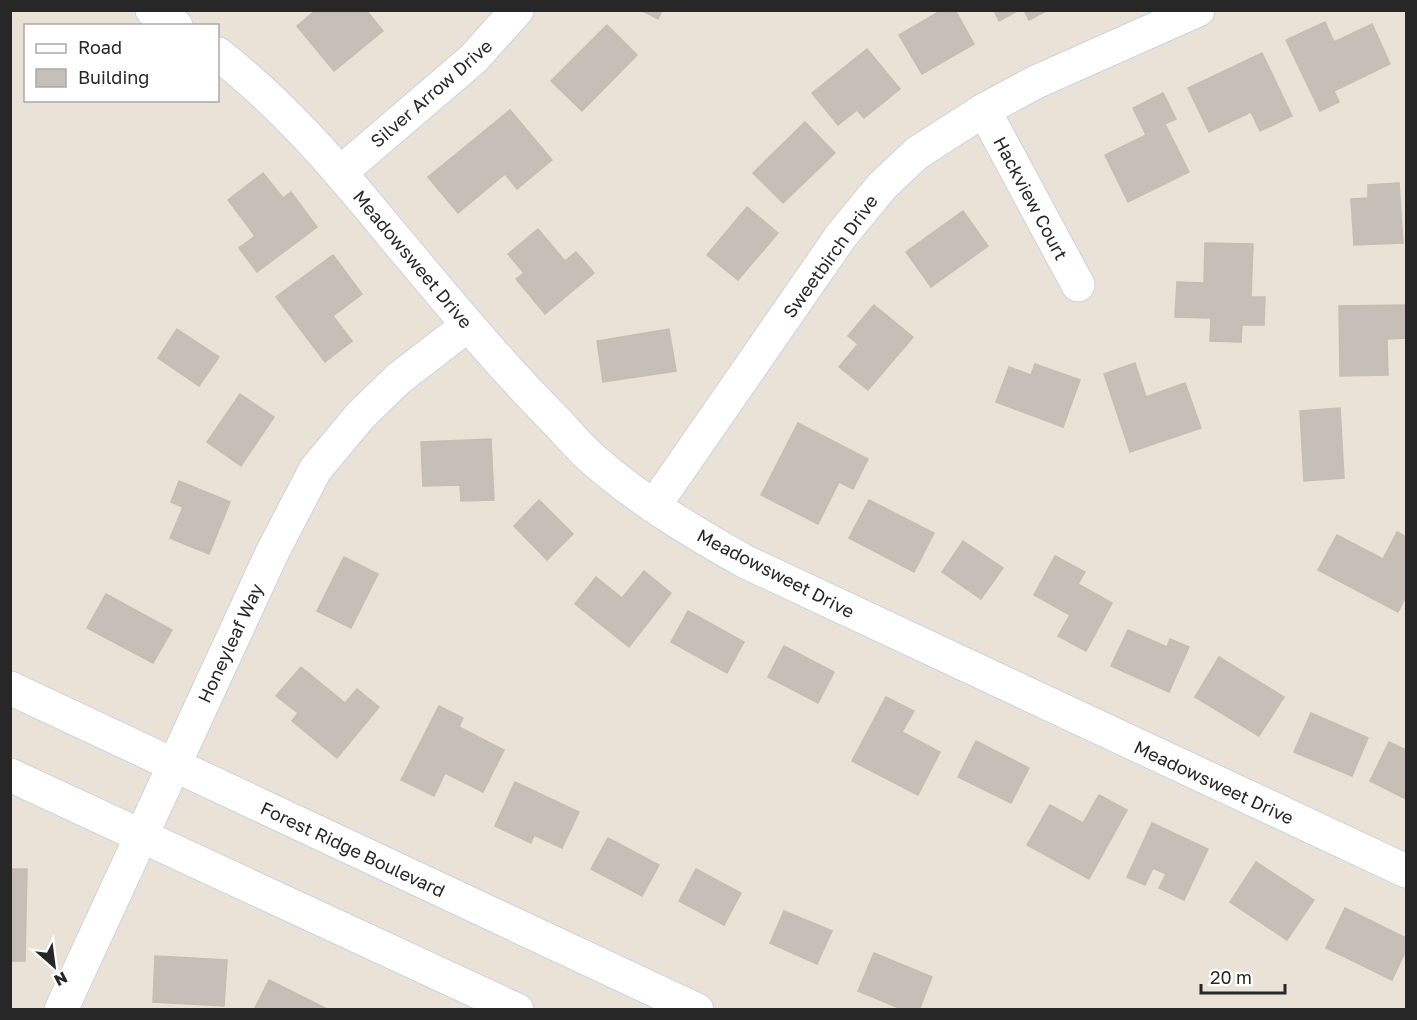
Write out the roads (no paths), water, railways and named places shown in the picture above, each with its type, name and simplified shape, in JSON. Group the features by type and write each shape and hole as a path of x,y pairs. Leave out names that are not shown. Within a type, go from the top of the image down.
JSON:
{"street":[{"path":"152,10 173,24"},
{"name":"Silver Arrow Drive","path":"340,172 473,59 517,10"},
{"name":"Sweetbirch Drive","path":"654,506 842,236 882,186 917,153 1036,82 1198,10"},
{"name":"Meadowsweet Drive","path":"219,55 255,84 305,132 529,394 596,462 654,506 706,540 746,562 1407,871"},
{"name":"Hackview Court","path":"984,111 1078,285"},
{"name":"Honeyleaf Way","path":"61,1010 272,553 315,470 360,416 398,380 468,325"},
{"name":"Forest Ridge Boulevard","path":"10,688 697,1010"},
{"path":"10,775 517,1010"}]}
